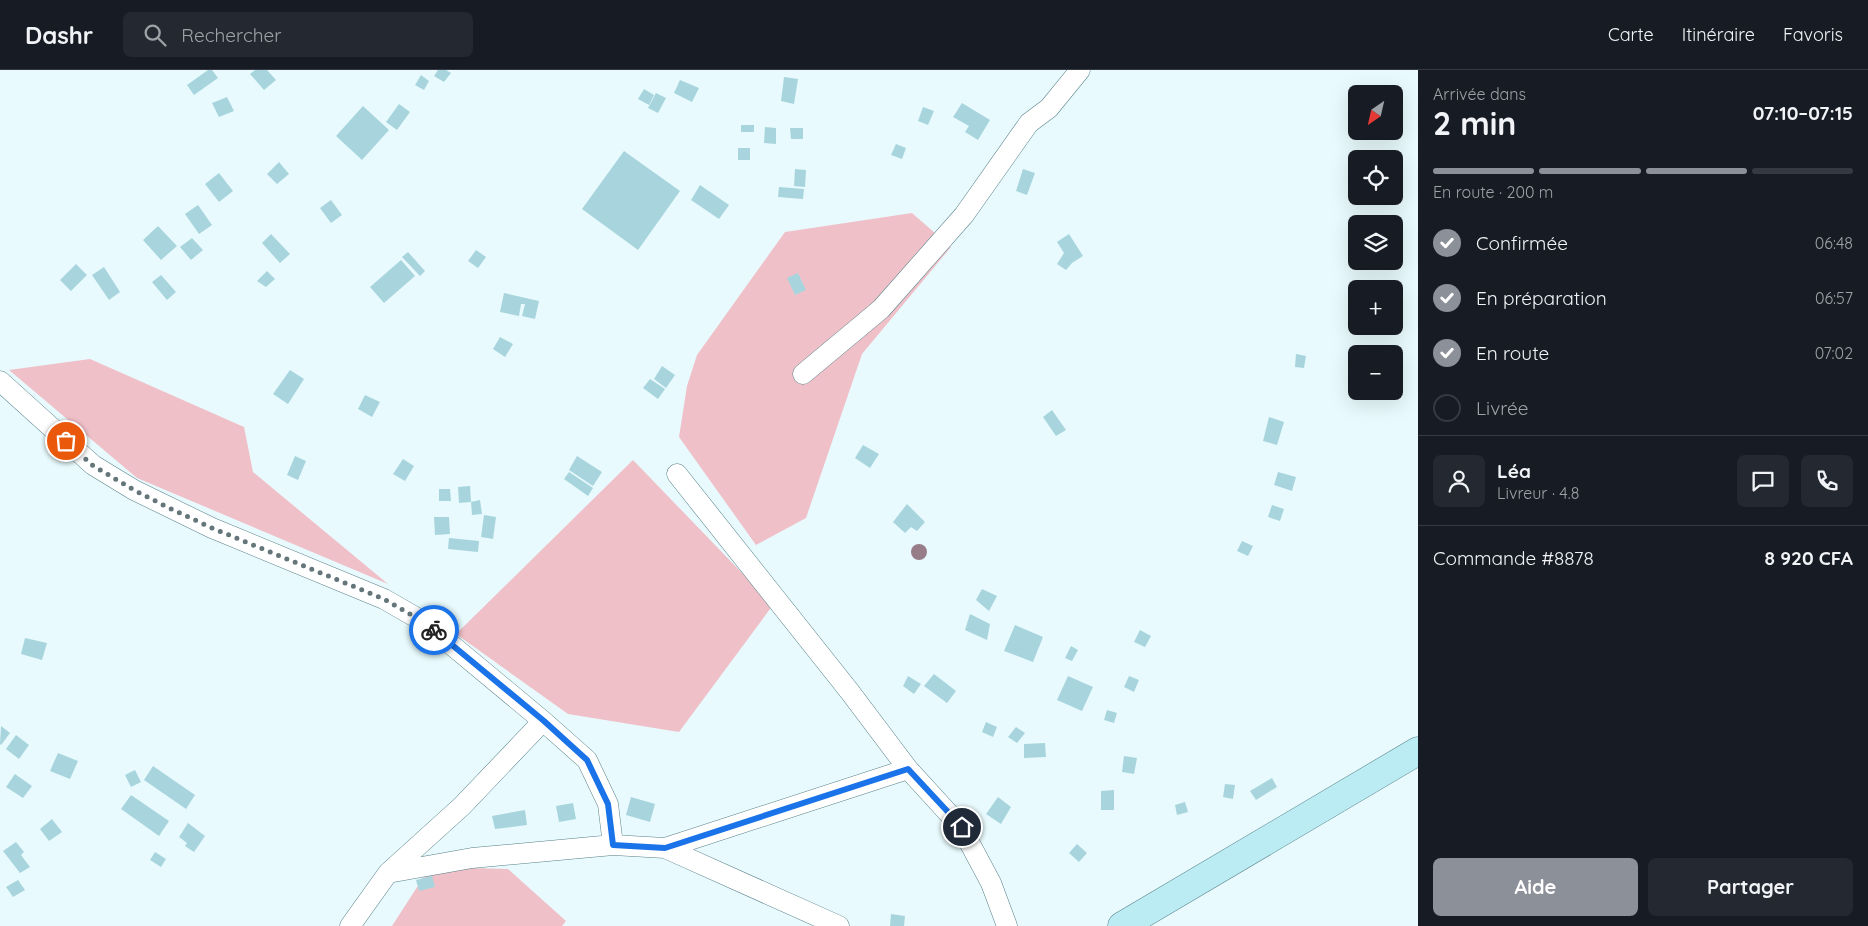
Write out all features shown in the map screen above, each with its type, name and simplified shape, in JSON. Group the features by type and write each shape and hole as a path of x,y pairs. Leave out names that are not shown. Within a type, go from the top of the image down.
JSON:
{"street":[{"path":"803,374 881,309 964,215 1029,123 1049,108 1080,70"},
{"path":"0,381 92,465 134,490 194,520 384,599 424,622 544,721 587,760 608,804 613,845"},
{"path":"677,474 844,684 908,769 962,827 991,883 1007,926"},
{"path":"350,926 388,873 462,806 544,721"},
{"path":"1122,926 1418,751"},
{"path":"665,848 908,769"},
{"path":"388,873 472,858 613,845 665,848 839,926"}],"shaded area":[{"path":"912,213 951,247 862,354 806,518 756,545 679,437 687,386 697,355 785,232"},
{"path":"90,359 244,427 253,472 388,584 137,478 9,370"},
{"path":"633,460 773,605 679,732 568,714 456,634"},
{"path":"430,867 508,869 566,921 562,926 392,926"}],"building":[{"path":"208,70 212,70 218,78 194,95 187,85"},
{"path":"255,70 267,70 276,80 264,90 250,74"},
{"path":"438,70 446,70 451,73 444,82 434,76"},
{"path":"421,75 429,81 424,90 415,85"},
{"path":"784,77 798,79 794,104 781,101"},
{"path":"680,80 699,88 692,102 674,93"},
{"path":"644,89 654,95 649,105 638,99"},
{"path":"656,93 666,98 658,113 648,108"},
{"path":"227,97 234,111 219,117 212,103"},
{"path":"962,103 990,120 978,140 965,132 969,126 953,117"},
{"path":"399,104 410,112 397,130 386,122"},
{"path":"363,106 389,130 362,160 336,136"},
{"path":"923,107 934,111 928,125 918,121"},
{"path":"741,125 754,125 754,132 741,132"},
{"path":"765,127 776,128 776,144 764,143"},
{"path":"790,128 803,128 803,139 791,139"},
{"path":"896,144 906,148 902,159 891,155"},
{"path":"738,148 750,148 750,160 738,160"},
{"path":"624,151 680,191 638,250 582,209"},
{"path":"279,162 289,174 277,184 267,174"},
{"path":"795,169 806,170 805,187 794,186"},
{"path":"1023,169 1035,173 1027,195 1016,191"},
{"path":"219,173 233,191 219,202 205,184"},
{"path":"700,185 729,205 719,219 691,200"},
{"path":"779,187 804,189 803,199 778,197"},
{"path":"331,200 342,215 331,223 320,208"},
{"path":"198,205 212,225 199,234 185,214"},
{"path":"158,226 177,246 161,260 143,240"},
{"path":"271,234 290,254 280,263 262,243"},
{"path":"1069,234 1083,256 1072,263 1066,270 1057,264 1064,253 1057,242"},
{"path":"192,238 203,250 191,260 180,247"},
{"path":"476,250 486,257 478,268 468,261"},
{"path":"408,252 425,271 420,276 402,257"},
{"path":"401,260 415,276 384,303 370,287"},
{"path":"76,264 87,275 71,291 60,280"},
{"path":"104,267 120,292 109,300 92,275"},
{"path":"267,271 275,279 266,287 257,281"},
{"path":"798,273 806,290 795,295 787,278"},
{"path":"161,275 176,292 167,300 152,282"},
{"path":"504,293 539,301 535,319 522,316 525,304 521,304 519,316 500,312"},
{"path":"500,337 513,344 505,357 493,349"},
{"path":"1296,354 1306,356 1304,368 1295,367"},
{"path":"662,366 675,375 666,388 654,379"},
{"path":"290,370 304,379 288,404 273,394"},
{"path":"650,379 665,389 658,399 643,388"},
{"path":"365,395 380,402 372,417 358,409"},
{"path":"1052,410 1066,430 1056,436 1043,417"},
{"path":"1269,417 1284,422 1277,445 1263,441"},
{"path":"863,445 879,454 870,468 855,458"},
{"path":"295,456 306,461 298,480 287,475"},
{"path":"577,456 602,472 593,486 569,470"},
{"path":"403,459 414,466 405,481 393,474"},
{"path":"569,472 593,488 588,496 564,479"},
{"path":"1278,472 1296,477 1292,491 1274,485"},
{"path":"470,486 471,502 459,503 458,487"},
{"path":"439,489 450,489 451,501 439,501"},
{"path":"480,500 482,514 472,515 471,502"},
{"path":"907,504 925,522 917,531 911,527 905,533 893,522"},
{"path":"1272,505 1284,509 1280,521 1268,517"},
{"path":"484,515 496,517 493,539 481,537"},
{"path":"434,517 449,517 450,534 435,535"},
{"path":"449,538 479,541 478,552 448,549"},
{"path":"1242,541 1253,546 1248,556 1237,551"},
{"path":"982,589 997,596 989,611 976,600"},
{"path":"970,614 990,624 987,640 965,630"},
{"path":"1015,625 1043,637 1033,662 1004,651"},
{"path":"1140,630 1151,636 1145,647 1134,642"},
{"path":"25,638 47,643 42,660 21,654"},
{"path":"1071,646 1078,650 1072,661 1065,658"},
{"path":"934,674 956,691 947,703 924,686"},
{"path":"908,676 921,684 914,694 903,686"},
{"path":"1068,676 1093,687 1082,711 1057,700"},
{"path":"1129,676 1139,680 1134,692 1124,687"},
{"path":"1107,710 1117,713 1114,723 1104,720"},
{"path":"986,722 997,727 993,737 982,732"},
{"path":"1,726 10,733 1,745 0,744"},
{"path":"1016,727 1025,733 1017,743 1008,737"},
{"path":"16,735 29,745 19,759 6,749"},
{"path":"1045,743 1046,757 1024,758 1024,744"},
{"path":"58,753 78,761 70,779 50,771"},
{"path":"1124,756 1137,758 1134,774 1122,772"},
{"path":"153,766 195,795 186,809 144,780"},
{"path":"135,770 141,782 131,787 125,775"},
{"path":"15,774 32,786 23,798 6,787"},
{"path":"1272,778 1277,787 1256,800 1250,791"},
{"path":"1225,784 1235,785 1233,799 1223,797"},
{"path":"1114,790 1114,810 1101,810 1101,791"},
{"path":"131,795 169,821 159,836 121,809"},
{"path":"631,797 655,804 650,822 626,815"},
{"path":"998,797 1011,807 1001,824 986,814"},
{"path":"1185,802 1188,812 1177,815 1175,805"},
{"path":"573,803 576,819 559,822 556,806"},
{"path":"525,810 527,825 495,829 492,816"},
{"path":"52,819 62,832 49,841 40,829"},
{"path":"188,823 205,836 194,852 185,846 187,843 179,837"},
{"path":"16,842 24,852 21,855 30,867 20,873 3,851"},
{"path":"1077,844 1087,853 1079,862 1069,853"},
{"path":"155,852 166,859 161,867 150,860"},
{"path":"432,876 435,887 419,891 416,880"},
{"path":"18,880 25,890 13,897 6,887"},
{"path":"891,914 905,916 904,926 890,926"}],"way so far":[{"path":"66,441 92,465 167,507 212,528 384,599 424,622 434,630"}],"route":[{"path":"434,630 544,721 587,760 608,804 613,845 665,848 908,769 962,827"}]}
